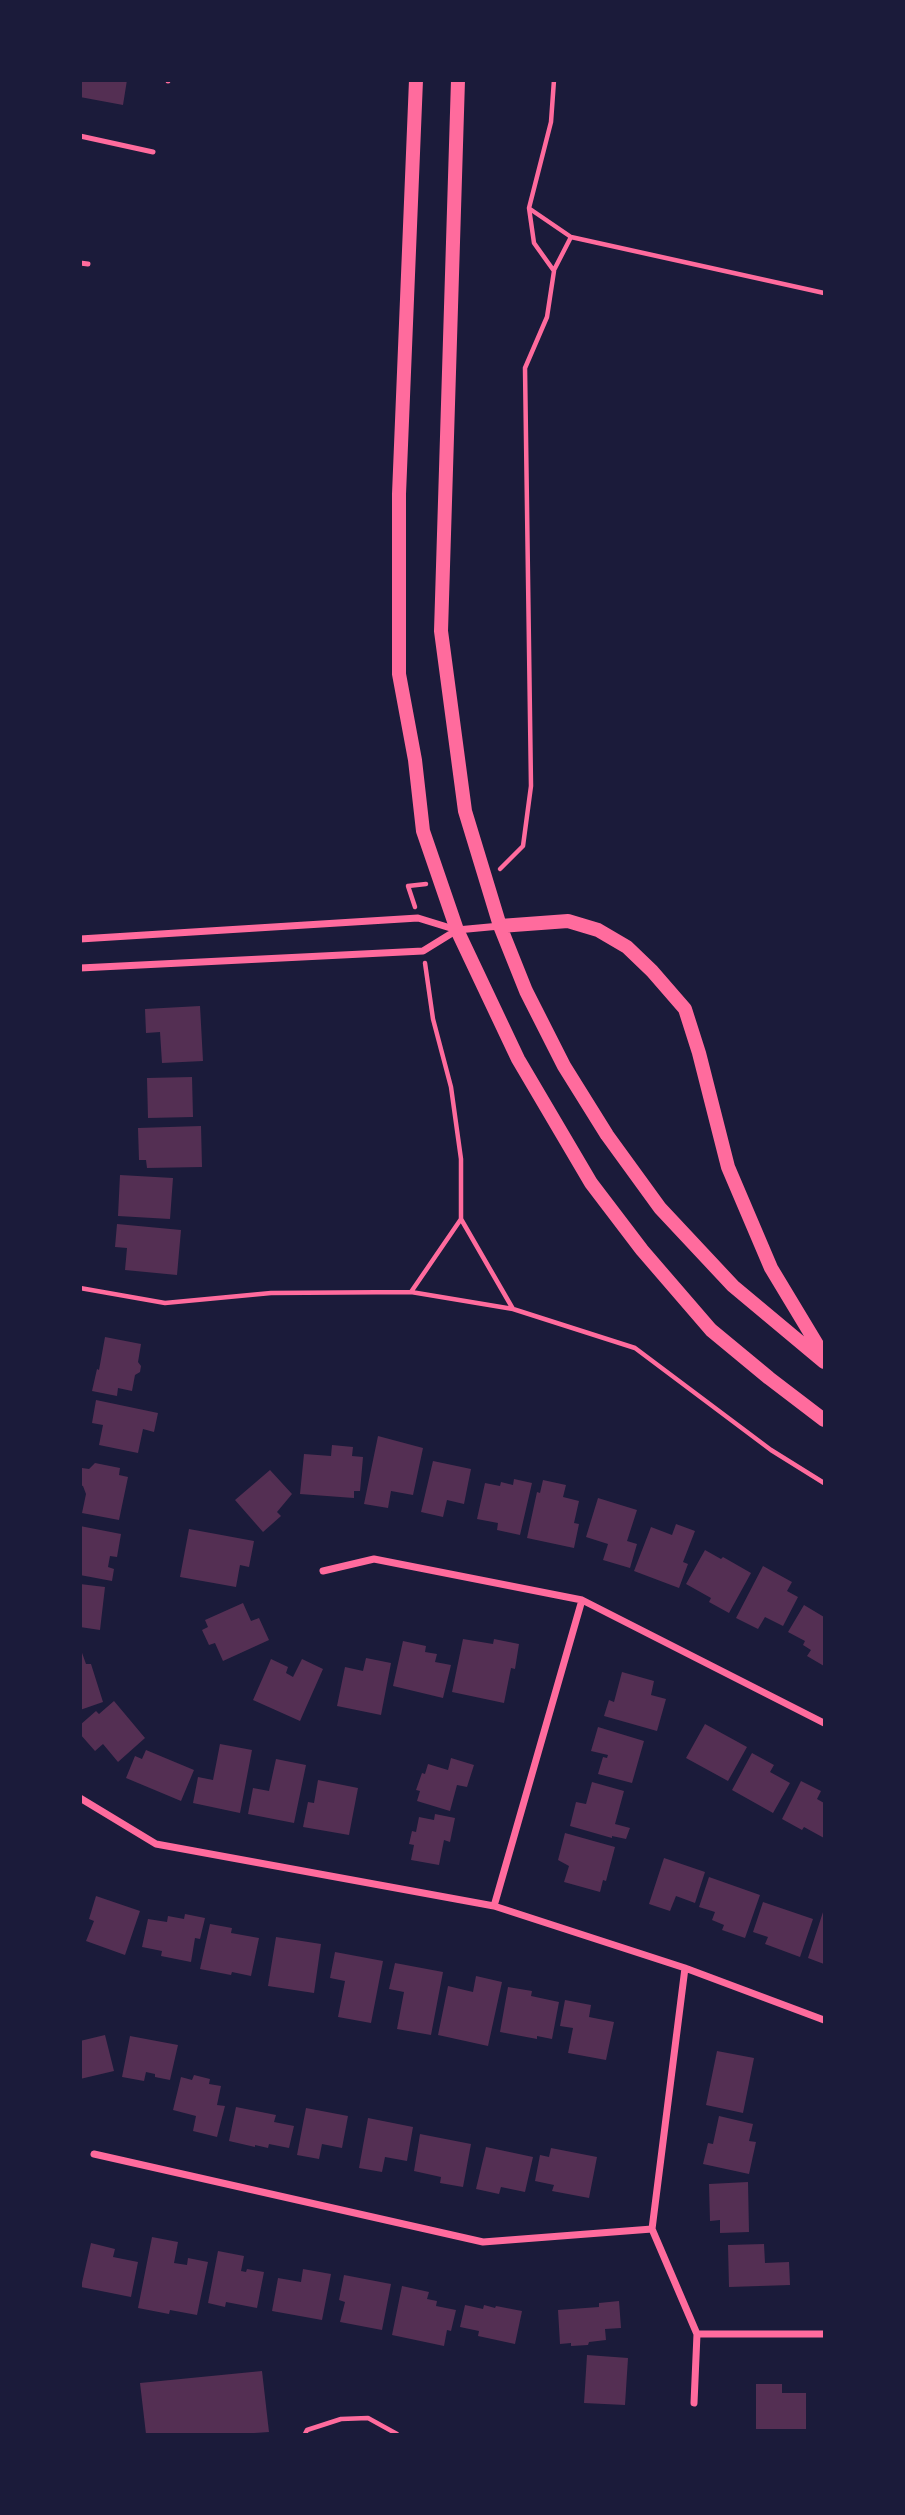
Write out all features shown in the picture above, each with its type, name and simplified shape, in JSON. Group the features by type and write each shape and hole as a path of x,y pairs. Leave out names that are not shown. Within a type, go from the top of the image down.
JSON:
{"main road":[{"path":"416,80 399,494 399,674 415,760 423,831 457,930 518,1059 591,1184 642,1250 711,1330 824,1420"},
{"path":"458,80 441,631 465,811 500,926 526,991 564,1066 607,1135 660,1208 733,1286 824,1362"},
{"path":"500,926 568,921 598,930 627,947 685,1009 728,1167 771,1268 824,1356"}],"street":[{"path":"80,939 418,918 457,930 500,926"},
{"path":"80,968 423,951 457,930"},
{"path":"323,1571 374,1559 582,1600 824,1723"},
{"path":"494,1906 582,1600"},
{"path":"80,1798 156,1844 494,1906 685,1968 824,2020"},
{"path":"685,1968 652,2229 697,2334 694,2403"},
{"path":"94,2154 483,2242 652,2229"},
{"path":"697,2334 824,2334"}],"lane":[{"path":"80,136 153,152"}],"path":[{"path":"554,80 551,122 529,208 534,243 554,271"},
{"path":"529,208 571,237 824,293"},
{"path":"487,880 523,846 531,786 525,368 547,317 554,271 571,237"},
{"path":"418,918 408,886 441,883"},
{"path":"423,951 433,1019 451,1087 460,1147 461,1219 513,1309"},
{"path":"411,1292 461,1219"},
{"path":"80,1288 164,1303 271,1293 411,1292 513,1309 635,1348 771,1450 824,1483"},
{"path":"305,2434 307,2430 341,2418 368,2418 397,2434"}],"building":[{"path":"80,80 127,80 123,105 80,97"},
{"path":"200,1006 203,1061 162,1063 160,1032 146,1033 145,1009"},
{"path":"192,1077 193,1117 148,1118 147,1078"},
{"path":"201,1126 202,1167 147,1168 146,1160 139,1160 138,1128"},
{"path":"120,1175 173,1178 170,1219 118,1216"},
{"path":"117,1224 181,1230 177,1275 125,1270 127,1248 115,1247"},
{"path":"105,1337 141,1344 138,1362 141,1366 140,1372 135,1375 132,1391 118,1388 117,1396 92,1391"},
{"path":"96,1400 158,1413 154,1432 143,1429 138,1453 99,1445 103,1425 92,1423"},
{"path":"378,1436 423,1448 413,1495 391,1491 388,1508 364,1504"},
{"path":"332,1445 353,1447 352,1456 363,1457 360,1491 354,1491 354,1498 300,1494 304,1454 331,1456"},
{"path":"433,1461 471,1469 464,1504 447,1500 443,1517 421,1512"},
{"path":"95,1463 120,1468 119,1475 128,1477 119,1520 82,1513 86,1494 80,1485 82,1468 89,1469"},
{"path":"270,1470 292,1494 277,1512 281,1516 263,1532 235,1500"},
{"path":"514,1479 532,1483 520,1535 497,1530 498,1523 477,1519 485,1483 500,1486 501,1482 513,1485"},
{"path":"543,1480 566,1485 563,1497 579,1501 574,1523 579,1524 574,1548 527,1538 537,1492 540,1493"},
{"path":"598,1498 637,1510 627,1541 637,1544 630,1568 603,1560 608,1544 586,1537"},
{"path":"676,1524 695,1531 683,1562 688,1564 679,1588 634,1571 651,1527 672,1535"},
{"path":"80,1526 121,1534 117,1557 110,1556 108,1567 114,1569 112,1581 80,1575"},
{"path":"189,1529 254,1541 249,1567 240,1565 236,1587 180,1577"},
{"path":"705,1550 751,1573 729,1613 709,1602 711,1598 686,1584"},
{"path":"763,1566 792,1582 787,1591 798,1597 783,1626 765,1617 758,1629 736,1618"},
{"path":"80,1584 105,1587 100,1630 80,1627"},
{"path":"243,1603 251,1621 259,1618 269,1640 223,1661 215,1643 209,1645 202,1630 208,1627 205,1620"},
{"path":"804,1605 824,1617 824,1666 807,1656 811,1650 803,1645 805,1641 788,1632"},
{"path":"463,1639 493,1644 494,1639 519,1644 515,1669 511,1668 504,1703 452,1692"},
{"path":"403,1641 426,1646 425,1652 437,1654 435,1662 451,1665 443,1698 393,1686"},
{"path":"81,1650 86,1664 91,1664 103,1702 80,1710"},
{"path":"366,1658 391,1663 381,1715 337,1706 345,1667 363,1671"},
{"path":"271,1659 288,1667 286,1673 293,1677 302,1659 323,1669 300,1721 253,1700"},
{"path":"622,1672 654,1681 651,1695 666,1699 657,1731 604,1716 609,1700 614,1702"},
{"path":"114,1701 145,1738 118,1762 103,1744 95,1751 80,1734 80,1725 96,1711 99,1714"},
{"path":"705,1724 747,1747 728,1781 686,1758"},
{"path":"598,1727 644,1741 632,1783 598,1774 603,1757 607,1758 608,1755 591,1751"},
{"path":"220,1744 252,1750 240,1813 193,1803 198,1777 213,1780"},
{"path":"146,1750 194,1770 181,1801 126,1778 135,1756 142,1759"},
{"path":"752,1753 774,1765 770,1772 790,1783 773,1813 732,1790"},
{"path":"451,1758 474,1765 467,1787 457,1785 450,1811 417,1801 420,1791 416,1790 428,1764 448,1770"},
{"path":"276,1759 306,1765 294,1823 248,1814 253,1788 269,1791"},
{"path":"318,1780 358,1788 349,1835 303,1827 308,1802 314,1803"},
{"path":"801,1781 821,1791 817,1799 824,1803 824,1838 782,1819"},
{"path":"592,1782 624,1791 615,1824 630,1828 626,1839 612,1838 570,1826 576,1802 586,1804"},
{"path":"435,1814 455,1818 450,1842 444,1840 439,1865 411,1860 414,1845 409,1844 412,1831 416,1832 419,1817 434,1820"},
{"path":"565,1833 615,1847 606,1881 603,1880 600,1892 564,1882 569,1866 558,1860"},
{"path":"664,1858 705,1872 695,1903 676,1896 670,1911 649,1904"},
{"path":"709,1877 760,1895 745,1938 722,1930 724,1925 712,1920 715,1912 699,1907"},
{"path":"96,1896 140,1911 125,1955 86,1941 94,1921 89,1919"},
{"path":"763,1902 813,1919 800,1957 765,1944 768,1937 753,1932"},
{"path":"824,1909 824,1964 808,1958"},
{"path":"185,1914 205,1918 200,1939 195,1938 191,1962 161,1956 162,1951 142,1947 148,1919 167,1922 168,1916 184,1919"},
{"path":"210,1924 232,1928 231,1933 259,1938 251,1976 200,1969"},
{"path":"276,1937 321,1944 314,1993 268,1986"},
{"path":"335,1952 383,1961 371,2023 338,2017 345,1981 330,1978"},
{"path":"395,1963 443,1972 431,2035 397,2029 404,1992 389,1989"},
{"path":"476,1976 502,1982 488,2046 438,2035 448,1986 473,1992"},
{"path":"508,1987 532,1991 531,1996 559,2002 552,2039 500,2032"},
{"path":"565,2000 591,2005 589,2017 614,2022 606,2060 568,2053 573,2028 560,2026"},
{"path":"105,2035 114,2071 80,2079 80,2041"},
{"path":"130,2036 178,2045 170,2080 146,2072 144,2081 122,2077"},
{"path":"717,2051 754,2058 743,2113 706,2105"},
{"path":"194,2075 210,2079 209,2084 221,2086 217,2105 225,2106 217,2137 193,2131 196,2116 173,2110 181,2077 192,2080"},
{"path":"236,2107 276,2115 274,2122 294,2126 289,2148 269,2144 268,2148 255,2147 229,2141"},
{"path":"306,2108 348,2116 342,2148 322,2144 319,2159 297,2155"},
{"path":"719,2116 753,2124 749,2141 756,2142 749,2174 703,2164 708,2143 713,2144"},
{"path":"368,2118 413,2127 407,2161 385,2157 382,2172 359,2168"},
{"path":"420,2134 471,2144 463,2187 440,2183 441,2177 414,2171"},
{"path":"486,2147 533,2157 525,2192 501,2187 499,2194 476,2189"},
{"path":"551,2148 597,2157 589,2198 552,2191 554,2185 535,2181 540,2155 549,2157"},
{"path":"748,2182 749,2232 720,2233 720,2220 710,2221 709,2184"},
{"path":"152,2237 178,2242 174,2263 187,2265 188,2258 208,2262 197,2315 170,2310 169,2314 138,2308"},
{"path":"91,2243 115,2249 113,2257 138,2262 131,2297 81,2287"},
{"path":"764,2244 765,2263 789,2262 790,2285 729,2287 728,2245"},
{"path":"218,2251 244,2256 241,2271 246,2272 247,2269 264,2272 257,2308 226,2302 225,2307 208,2303"},
{"path":"303,2269 331,2274 322,2320 272,2311 278,2278 301,2282"},
{"path":"344,2275 391,2284 382,2330 340,2322 345,2302 339,2300"},
{"path":"402,2286 429,2292 427,2299 437,2301 436,2306 456,2310 451,2331 447,2330 444,2346 392,2335"},
{"path":"619,2301 621,2328 605,2329 606,2340 589,2342 588,2345 560,2344 558,2310 599,2307 599,2303"},
{"path":"465,2305 483,2309 484,2305 496,2306 522,2311 515,2344 478,2336 479,2331 460,2327"},
{"path":"587,2355 628,2358 625,2405 584,2403"},
{"path":"262,2371 269,2432 146,2434 140,2383"},
{"path":"756,2384 782,2384 782,2393 806,2393 806,2429 756,2429"}]}
